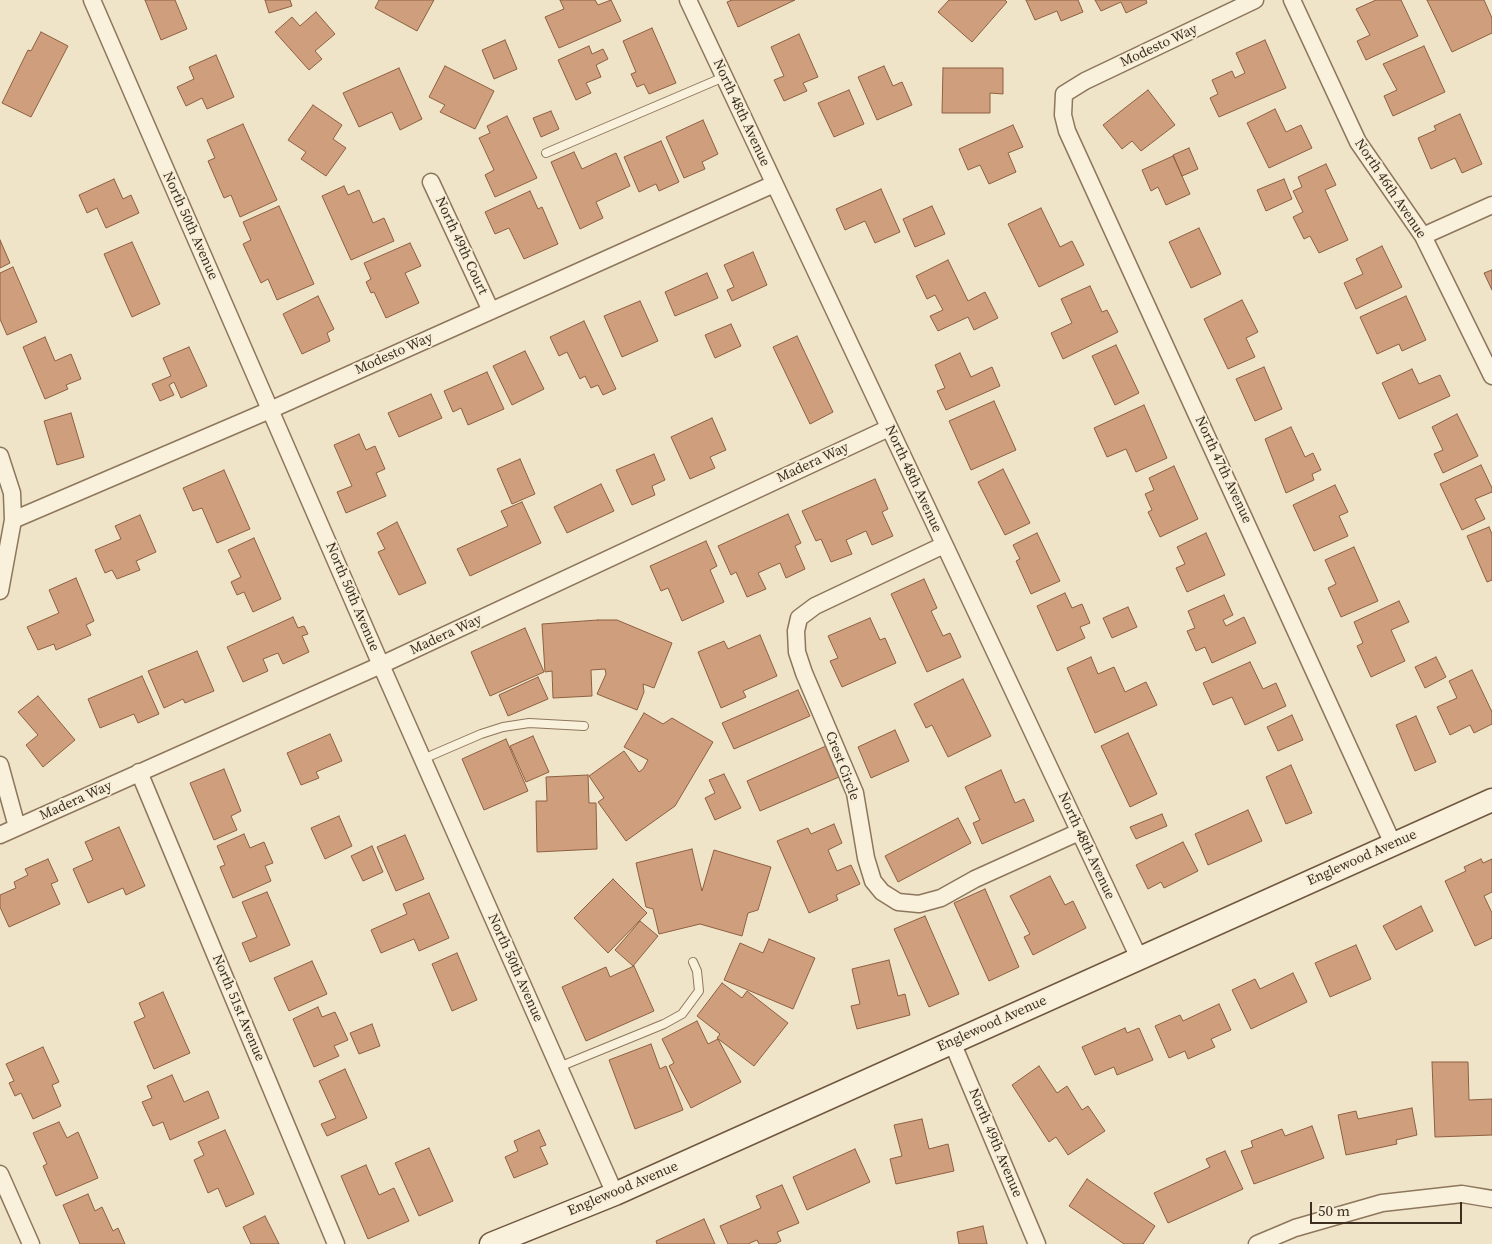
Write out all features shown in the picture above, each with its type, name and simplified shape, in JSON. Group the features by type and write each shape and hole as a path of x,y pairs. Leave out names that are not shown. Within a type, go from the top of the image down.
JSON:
{"street":[{"name":"North 50th Avenue","path":"92,0 381,665 615,1194"},
{"name":"North 48th Avenue","path":"688,0 1138,958"},
{"name":"Modesto Way","path":"1064,94 1085,81 1255,0"},
{"name":"North 46th Avenue","path":"1295,1 1358,142 1423,236 1492,376"},
{"name":"North 47th Avenue","path":"1064,94 1063,115 1067,131 1394,844"},
{"name":"North 49th Court","path":"431,182 491,311"},
{"name":"Modesto Way","path":"13,520 270,410 774,184"},
{"path":"1423,236 1492,205"},
{"name":"Madera Way","path":"0,835 381,665 889,428"},
{"path":"0,456 12,493 13,520 0,591"},
{"name":"Crest Circle","path":"944,544 815,606 799,618 796,631 797,652 804,673 855,792 866,858 873,881 882,892 898,902 919,904 941,898 975,880 1079,832"},
{"path":"0,765 17,827"},
{"name":"North 51st Avenue","path":"139,772 336,1244"},
{"name":"Englewood Avenue","path":"491,1244 615,1194 1492,800"},
{"name":"North 49th Avenue","path":"952,1042 1038,1244"},
{"path":"0,1174 31,1244"},
{"path":"1257,1244 1295,1228 1382,1203 1462,1194 1492,1199"}],"lane":[{"path":"546,153 724,77"},
{"path":"423,759 481,734 503,727 529,723 584,726"},
{"path":"559,1067 664,1024 682,1014 699,991 698,971 693,962"}],"building":[{"path":"145,0 175,0 187,29 161,40"},
{"path":"265,0 290,0 292,6 269,13"},
{"path":"379,0 434,0 417,31 375,8"},
{"path":"560,0 595,0 598,5 611,0 621,21 559,48 545,17 564,9"},
{"path":"732,0 795,0 738,27 727,2"},
{"path":"949,0 1005,0 1007,2 972,42 938,12"},
{"path":"1026,0 1078,0 1083,12 1061,21 1057,11 1035,20"},
{"path":"1095,0 1146,0 1147,3 1126,13 1121,2 1101,11"},
{"path":"1376,0 1401,0 1418,36 1366,60 1357,41 1370,35 1356,9"},
{"path":"1427,0 1484,0 1492,18 1492,33 1452,52"},
{"path":"316,12 335,34 315,51 322,59 309,70 275,32 292,17 300,26"},
{"path":"652,28 676,83 649,94 644,84 637,87 631,74 636,72 623,41"},
{"path":"41,32 68,46 31,117 2,103 28,50 31,51"},
{"path":"799,34 818,77 803,83 807,91 784,101 774,80 784,76 771,47"},
{"path":"505,40 517,69 494,79 482,50"},
{"path":"1265,40 1286,88 1219,117 1210,98 1218,94 1212,80 1232,71 1235,78 1245,73 1236,53"},
{"path":"589,46 592,54 603,49 608,59 596,65 601,77 586,83 591,93 576,100 558,60"},
{"path":"1424,46 1445,92 1393,116 1384,96 1397,90 1383,64"},
{"path":"216,55 234,97 207,109 202,98 186,106 177,87 194,79 189,67"},
{"path":"445,66 494,91 475,129 440,112 445,105 429,97"},
{"path":"884,66 893,86 902,82 912,105 877,120 858,77"},
{"path":"399,68 422,119 400,130 392,112 359,127 343,93"},
{"path":"943,68 1003,68 1003,94 990,93 990,113 942,113"},
{"path":"849,90 864,124 834,137 818,103"},
{"path":"1148,90 1175,125 1141,151 1132,141 1122,149 1103,125"},
{"path":"313,105 342,125 333,139 346,148 326,176 301,159 306,152 288,140"},
{"path":"1275,109 1286,132 1301,125 1312,148 1269,168 1247,123"},
{"path":"551,111 559,129 541,137 533,118"},
{"path":"1460,114 1482,164 1462,173 1455,158 1431,169 1418,138 1436,130 1434,126"},
{"path":"507,116 537,178 495,197 485,175 494,170 479,138 490,133 487,126"},
{"path":"703,120 718,154 702,162 705,169 684,178 666,137"},
{"path":"243,124 277,200 240,217 231,195 224,198 208,161 215,158 207,140"},
{"path":"1013,125 1023,147 1008,153 1016,172 989,184 980,165 968,170 959,149"},
{"path":"661,141 679,182 659,191 656,184 639,192 624,157"},
{"path":"1189,148 1198,169 1182,176 1173,155"},
{"path":"574,152 582,169 616,153 630,186 596,202 603,218 580,229 551,162"},
{"path":"1173,156 1190,194 1166,205 1158,187 1151,191 1142,170"},
{"path":"1326,164 1336,185 1325,190 1348,240 1319,253 1310,236 1304,239 1293,217 1303,212 1293,191 1302,187 1298,177"},
{"path":"114,179 123,199 131,195 139,213 106,228 97,208 87,213 79,195"},
{"path":"1284,179 1292,199 1266,211 1257,190"},
{"path":"344,186 348,195 359,190 373,223 384,218 394,241 351,260 322,196"},
{"path":"881,189 900,232 875,243 865,221 845,230 836,209"},
{"path":"530,191 538,209 542,207 558,244 524,259 509,228 495,234 485,212"},
{"path":"279,206 314,284 277,300 268,279 261,283 243,244 251,240 243,222"},
{"path":"932,206 945,234 915,247 903,219"},
{"path":"1041,208 1060,247 1072,241 1084,265 1039,287 1008,224"},
{"path":"1199,228 1221,274 1191,288 1169,242"},
{"path":"0,240 10,263 0,268"},
{"path":"132,242 160,304 132,317 104,254"},
{"path":"410,243 421,266 405,273 419,303 386,318 374,292 371,293 366,282 371,279 364,263"},
{"path":"1382,246 1402,287 1356,309 1344,283 1363,274 1356,259"},
{"path":"753,252 767,285 732,301 727,290 734,287 724,265"},
{"path":"948,260 968,301 985,292 998,318 974,330 968,317 938,331 930,316 943,310 935,295 927,299 916,276"},
{"path":"13,267 37,322 7,335 0,319 0,273"},
{"path":"1492,270 1492,290 1484,273"},
{"path":"707,273 718,298 675,316 665,292"},
{"path":"1090,286 1102,312 1107,310 1118,332 1063,359 1051,333 1072,323 1061,299"},
{"path":"318,296 334,329 327,333 330,341 302,354 283,314"},
{"path":"1406,296 1426,340 1402,351 1399,344 1377,354 1360,317"},
{"path":"1242,300 1258,332 1246,338 1255,357 1228,369 1204,319"},
{"path":"640,301 658,341 622,357 604,316"},
{"path":"584,321 616,389 603,395 598,385 591,388 585,376 580,379 567,352 559,356 550,337"},
{"path":"731,324 741,346 715,358 705,335"},
{"path":"797,336 833,412 810,424 773,347"},
{"path":"45,337 55,361 71,354 81,379 66,385 68,389 45,399 23,347"},
{"path":"1116,345 1139,393 1115,405 1092,356"},
{"path":"189,347 207,386 181,398 174,382 169,385 174,395 160,401 152,384 171,376 163,358"},
{"path":"525,351 544,389 512,405 493,366"},
{"path":"960,353 971,377 992,367 1000,386 946,410 937,391 945,388 935,365"},
{"path":"1264,367 1282,409 1255,421 1236,379"},
{"path":"1412,369 1419,384 1440,375 1450,396 1399,419 1382,383"},
{"path":"487,372 504,409 468,425 461,408 453,412 444,391"},
{"path":"431,394 442,418 399,437 388,413"},
{"path":"994,401 1016,450 971,470 949,421"},
{"path":"1144,405 1167,458 1136,472 1126,449 1107,457 1094,428"},
{"path":"71,413 84,457 57,465 44,421"},
{"path":"1457,414 1478,456 1443,473 1434,454 1443,450 1432,427"},
{"path":"712,418 726,450 710,457 715,468 690,479 671,437"},
{"path":"1291,427 1305,457 1313,453 1321,470 1312,474 1314,480 1286,493 1265,439"},
{"path":"359,434 366,450 375,446 385,469 376,473 386,496 346,513 337,492 352,486 334,445"},
{"path":"654,454 665,480 652,486 655,495 632,505 616,470"},
{"path":"520,459 535,494 512,504 497,469"},
{"path":"1481,465 1492,488 1492,492 1475,499 1485,519 1462,530 1440,484"},
{"path":"1174,466 1198,519 1160,537 1148,512 1152,510 1145,494 1154,490 1149,478"},
{"path":"1003,469 1030,523 1005,535 978,482"},
{"path":"224,470 250,529 217,543 202,508 193,511 183,488"},
{"path":"875,479 888,509 882,512 893,536 872,545 866,531 846,540 852,554 831,562 821,539 816,541 802,511"},
{"path":"601,484 614,511 567,533 554,507"},
{"path":"1335,485 1348,512 1339,516 1348,536 1314,551 1293,505"},
{"path":"522,502 541,543 470,576 457,549 508,526 501,511"},
{"path":"788,514 801,543 795,546 805,569 786,578 780,563 758,573 766,589 747,597 736,572 731,575 718,546"},
{"path":"140,515 156,552 136,561 140,570 117,579 112,570 105,573 95,550 121,539 115,526"},
{"path":"397,522 426,583 399,595 378,552 385,549 377,533"},
{"path":"1489,527 1492,534 1492,580 1487,582 1467,536"},
{"path":"1037,533 1060,581 1031,594 1016,561 1020,559 1013,545"},
{"path":"1206,533 1225,575 1187,592 1176,568 1185,564 1177,547"},
{"path":"254,538 281,599 253,612 244,592 237,595 231,582 241,577 228,550"},
{"path":"706,541 717,566 710,570 724,602 682,621 668,588 661,591 650,566"},
{"path":"1354,547 1378,601 1341,617 1328,588 1336,584 1325,560"},
{"path":"76,578 94,621 86,625 91,635 56,650 54,644 38,650 27,627 59,613 49,590"},
{"path":"924,579 937,608 931,611 943,636 950,633 961,657 927,672 891,594"},
{"path":"1065,593 1072,608 1082,604 1090,623 1080,627 1085,638 1057,651 1037,606"},
{"path":"1224,595 1233,615 1223,620 1226,626 1244,617 1256,643 1212,663 1205,647 1196,651 1187,631 1195,628 1188,611"},
{"path":"1399,601 1409,622 1391,630 1405,661 1371,677 1357,646 1363,643 1354,622"},
{"path":"1128,607 1137,627 1112,638 1103,618"},
{"path":"293,617 298,628 304,626 308,634 302,636 309,652 283,664 278,653 263,659 268,671 243,682 227,647"},
{"path":"870,618 880,640 885,638 896,663 842,687 830,661 838,658 828,636"},
{"path":"617,620 672,643 654,688 643,684 644,692 637,710 597,694 606,674 605,669 591,670 592,696 553,698 552,671 545,672 542,624"},
{"path":"525,628 544,672 490,696 471,652"},
{"path":"760,635 777,676 743,691 746,697 721,708 698,652 724,641 728,649"},
{"path":"197,651 214,691 185,703 183,699 164,708 148,671"},
{"path":"1091,657 1098,674 1114,667 1125,692 1146,682 1157,705 1095,733 1067,668"},
{"path":"1436,657 1446,677 1425,688 1415,667"},
{"path":"1250,662 1263,689 1276,683 1286,706 1245,725 1232,697 1213,705 1203,683"},
{"path":"1472,670 1492,712 1492,724 1474,733 1470,725 1450,735 1437,707 1457,698 1449,681"},
{"path":"142,676 159,714 138,723 134,714 100,728 88,699"},
{"path":"538,677 548,699 508,716 499,695"},
{"path":"963,679 991,736 948,757 932,725 926,728 914,704"},
{"path":"798,690 810,716 734,749 722,723"},
{"path":"38,696 75,740 43,767 26,745 38,735 18,712"},
{"path":"644,713 663,724 672,718 713,742 675,806 626,841 598,802 604,798 589,776 624,751 639,772 643,769 648,760 624,747"},
{"path":"1292,715 1303,740 1278,751 1267,727"},
{"path":"1416,716 1436,762 1415,771 1396,725"},
{"path":"895,730 909,761 871,778 858,747"},
{"path":"1128,733 1157,794 1130,807 1101,746"},
{"path":"330,734 342,761 316,772 319,778 301,785 287,753"},
{"path":"533,736 549,772 526,782 510,746"},
{"path":"506,739 528,791 484,810 462,759"},
{"path":"826,746 839,777 760,811 747,781"},
{"path":"1291,765 1312,813 1286,824 1266,777"},
{"path":"224,769 241,811 231,816 237,830 214,840 190,783"},
{"path":"1001,770 1015,803 1024,799 1034,821 982,844 973,823 980,820 965,787"},
{"path":"724,774 741,808 715,820 705,798 715,793 709,780"},
{"path":"588,775 589,803 596,803 597,849 537,852 536,801 547,801 546,777"},
{"path":"1248,810 1262,841 1208,865 1195,834"},
{"path":"1162,814 1167,826 1136,839 1130,827"},
{"path":"339,816 352,846 325,859 311,828"},
{"path":"958,818 971,843 898,882 885,856"},
{"path":"834,824 842,843 828,850 837,871 851,865 860,884 836,895 838,900 809,913 777,841 808,828 811,834"},
{"path":"119,827 145,886 126,895 123,888 88,903 73,869 93,860 85,842"},
{"path":"244,834 250,848 264,842 273,863 265,866 271,881 233,898 220,867 225,865 217,846"},
{"path":"405,835 424,879 396,891 377,847"},
{"path":"1183,842 1198,871 1164,888 1161,882 1148,889 1136,865"},
{"path":"372,846 383,872 363,881 351,856"},
{"path":"692,849 702,891 714,850 771,867 758,910 748,913 742,936 700,924 659,934 653,909 646,907 636,863"},
{"path":"48,859 58,881 51,884 60,904 9,927 0,907 0,895 16,888 14,882 28,875 25,869"},
{"path":"1481,859 1483,863 1492,859 1492,892 1484,896 1492,913 1492,938 1475,946 1445,881 1466,871 1464,867"},
{"path":"1050,876 1065,905 1073,901 1086,928 1033,955 1024,937 1030,934 1010,896"},
{"path":"613,879 647,913 608,953 574,918"},
{"path":"985,889 1019,967 989,981 954,903"},
{"path":"267,892 290,945 250,962 242,943 257,937 242,902"},
{"path":"429,893 449,938 419,951 414,939 381,953 371,930 407,914 403,904"},
{"path":"1421,906 1433,931 1396,950 1383,926"},
{"path":"925,916 959,994 929,1007 894,929"},
{"path":"640,921 658,936 633,966 615,950"},
{"path":"769,939 815,958 793,1009 724,980 740,943 763,953"},
{"path":"1356,945 1371,979 1330,997 1315,963"},
{"path":"457,953 477,1000 452,1011 432,964"},
{"path":"889,960 898,996 905,994 910,1015 857,1029 851,1006 860,1004 852,969"},
{"path":"312,961 327,994 289,1011 274,978"},
{"path":"634,966 654,1011 586,1041 562,987 606,967 610,977"},
{"path":"1293,973 1307,1002 1251,1029 1232,990 1255,979 1260,989"},
{"path":"722,983 742,998 747,991 788,1023 754,1066 717,1038 720,1034 697,1016"},
{"path":"163,992 190,1053 154,1069 134,1022 145,1017 139,1003"},
{"path":"1219,1004 1231,1030 1211,1039 1215,1047 1188,1059 1185,1051 1169,1058 1155,1026 1180,1015 1183,1021"},
{"path":"318,1007 322,1017 335,1012 348,1040 334,1046 339,1056 314,1067 293,1019"},
{"path":"697,1021 708,1044 718,1039 741,1082 691,1108 669,1066 674,1063 662,1039"},
{"path":"372,1024 380,1046 359,1054 350,1033"},
{"path":"1125,1028 1127,1033 1139,1028 1153,1060 1117,1075 1114,1067 1095,1075 1082,1047"},
{"path":"651,1044 660,1069 666,1066 683,1110 635,1129 609,1060"},
{"path":"43,1047 59,1082 52,1085 61,1106 33,1119 21,1093 15,1096 9,1083 14,1081 6,1064"},
{"path":"1432,1062 1468,1062 1469,1100 1492,1099 1492,1135 1435,1137"},
{"path":"1039,1066 1057,1093 1067,1086 1082,1110 1088,1106 1105,1131 1068,1155 1056,1137 1049,1142 1012,1085"},
{"path":"345,1069 367,1118 327,1136 321,1124 336,1118 319,1081"},
{"path":"172,1075 184,1102 208,1091 219,1118 170,1140 163,1122 153,1126 142,1102 152,1098 147,1086"},
{"path":"1412,1108 1417,1135 1396,1140 1397,1144 1346,1155 1338,1115 1356,1111 1358,1119"},
{"path":"922,1119 929,1149 948,1144 954,1171 896,1184 890,1159 902,1156 894,1125"},
{"path":"59,1122 67,1138 78,1132 98,1178 56,1196 43,1166 47,1164 33,1133"},
{"path":"1312,1126 1324,1158 1254,1184 1241,1151 1253,1147 1251,1141 1282,1129 1285,1136"},
{"path":"225,1130 254,1194 226,1207 218,1188 208,1193 194,1160 204,1155 198,1142"},
{"path":"539,1130 546,1145 540,1147 548,1164 514,1178 505,1157 518,1151 514,1141"},
{"path":"429,1148 453,1201 419,1216 395,1163"},
{"path":"855,1149 870,1182 807,1210 793,1177"},
{"path":"1225,1151 1243,1189 1168,1223 1154,1193 1210,1167 1206,1159"},
{"path":"366,1165 379,1195 394,1188 409,1221 368,1239 341,1176"},
{"path":"1087,1179 1155,1226 1143,1244 1124,1244 1069,1206"},
{"path":"782,1185 799,1223 777,1232 781,1241 775,1244 759,1244 757,1240 748,1244 728,1244 720,1226 761,1208 756,1196"},
{"path":"88,1194 95,1211 102,1207 113,1231 118,1228 125,1244 80,1244 63,1205"},
{"path":"265,1216 279,1244 251,1244 243,1227"},
{"path":"704,1219 715,1244 657,1244 656,1241"},
{"path":"983,1226 987,1244 959,1244 957,1232"}]}
